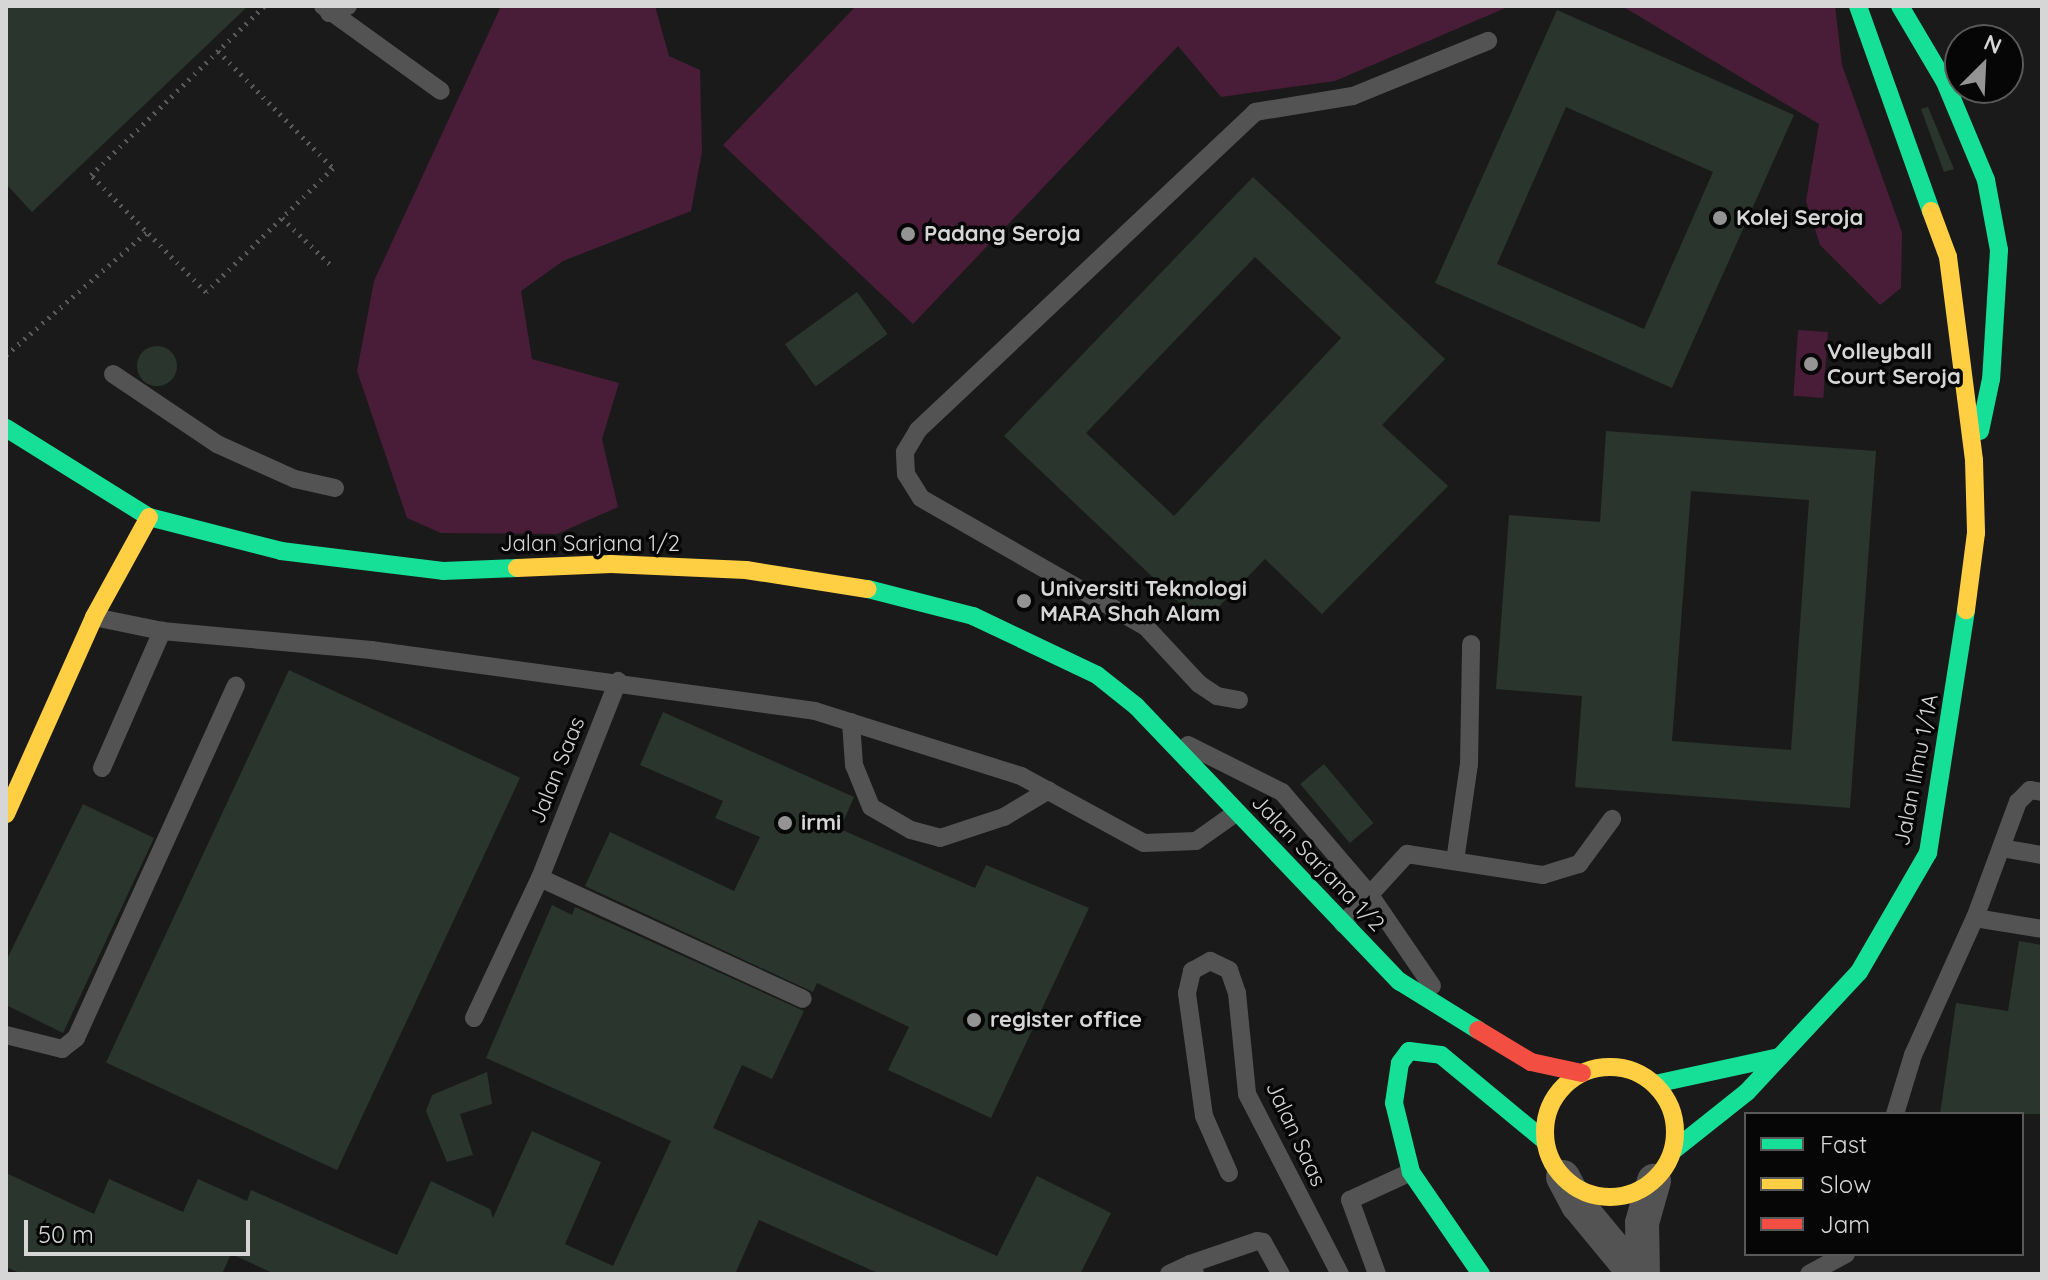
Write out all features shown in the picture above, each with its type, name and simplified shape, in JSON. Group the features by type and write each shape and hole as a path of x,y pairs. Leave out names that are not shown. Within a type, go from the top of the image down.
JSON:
{"street":[{"path":"1858,6 1948,257 1974,460"},
{"path":"1900,6 1945,82 1986,180 1999,250 1991,379 1974,460"},
{"name":"Jalan Sarjana 1/2","path":"6,428 149,517 281,551 443,571 611,564 731,570 906,595 973,616 1097,675 1163,735 1399,981 1531,1062 1582,1073"},
{"name":"Jalan Ilmu 1/1A","path":"1674,1150 1747,1092 1859,972 1928,853 1950,738 1976,533 1974,460"},
{"path":"6,814 94,617 149,517"},
{"path":"1481,1274 1411,1172 1394,1103 1400,1063 1409,1051 1441,1055 1545,1141 1578,1205 1635,1274"},
{"path":"1545,1141 1552,1101 1582,1073 1620,1067 1655,1084 1685,1081 1781,1056"},
{"path":"1643,1274 1642,1223 1654,1181 1674,1150 1675,1122 1655,1084"},
{"path":"1563,1177 1583,1191 1608,1198 1625,1196 1654,1181"}],"lane":[{"path":"326,10 348,6"},
{"path":"326,10 441,91"},
{"path":"1239,700 1217,696 1199,684 1146,627 921,498 906,474 905,452 918,430 1255,112 1353,96 1488,41"},
{"path":"113,374 217,444 295,479 335,488"},
{"path":"94,617 162,631 371,650 618,681 815,711 1021,776 1144,843 1160,846 1196,841 1237,812"},
{"path":"102,768 162,631"},
{"path":"1455,861 1469,764 1471,644"},
{"name":"Jalan Saas","path":"474,1018 540,878 618,681"},
{"path":"6,1035 62,1049 76,1038 236,686"},
{"path":"851,722 854,765 871,807 911,830 940,838 1004,817 1049,790"},
{"name":"Jalan Sarjana 1/2","path":"1163,735 1224,758 1282,792 1370,895 1449,1011"},
{"path":"1896,1112 1937,996 1975,918 2018,802 2030,790 2042,792"},
{"path":"1343,924 1407,854 1543,875 1579,864 1612,819"},
{"path":"2001,848 2042,855"},
{"path":"540,878 803,999"},
{"path":"1975,918 2042,929"},
{"name":"Jalan Saas","path":"1229,1173 1204,1116 1187,993 1192,971 1210,961 1229,970 1237,993 1247,1094 1340,1274"},
{"name":"Jalan Saas","path":"1377,1274 1350,1200 1411,1172"},
{"path":"1169,1274 1192,1269 1257,1241 1263,1242 1281,1274"},
{"path":"1809,1274 1842,1256"}],"path":[{"path":"218,51 333,168 206,292 91,175 264,6"},
{"path":"282,218 333,267"},
{"path":"6,355 147,232"}],"shaded area":[{"path":"501,6 655,6 669,56 700,70 702,152 691,211 563,261 521,291 532,359 619,383 602,439 618,507 557,534 441,533 407,518 357,371 374,281"},
{"name":"Padang Seroja","path":"856,6 1510,6 1335,81 1221,97 1178,46 913,324 723,145"},
{"path":"1622,6 1835,6 1842,65 1902,232 1901,288 1880,305 1820,245 1806,201 1819,124"},
{"name":"Volleyball Court Seroja","path":"1798,330 1828,332 1823,398 1793,396"}],"building":[{"path":"6,6 248,6 32,212 6,184"},
{"name":"Kolej Seroja","path":"1557,10 1794,115 1672,388 1435,283","holes":["1566,107 1713,172 1644,329 1497,264"]},
{"path":"1928,107 1954,169 1944,172 1921,109"},
{"path":"1253,177 1445,359 1382,425 1448,486 1322,614 1265,559 1202,624 1004,436","holes":["1255,257 1341,338 1174,516 1086,433"]},
{"path":"857,292 888,334 816,386 785,344"},
{"path":"157,346 171,352 177,366 171,380 157,386 143,380 137,366 143,352"},
{"path":"1606,431 1876,451 1850,808 1575,787 1582,696 1496,689 1509,515 1600,522","holes":["1691,491 1809,500 1791,750 1672,741"]},
{"path":"289,670 520,778 337,1170 106,1062"},
{"path":"663,712 854,797 840,829 975,888 986,865 1089,908 991,1118 888,1070 909,1027 817,983 813,992 585,886 610,832 734,891 760,837 715,818 723,801 640,765"},
{"path":"1324,764 1373,823 1350,843 1300,784"},
{"path":"83,804 154,838 63,1033 6,1005 6,961"},
{"path":"552,905 572,915 575,907 804,1011 772,1079 742,1065 713,1128 997,1256 1037,1176 1111,1213 1080,1274 880,1274 759,1220 735,1274 275,1274 231,1254 222,1274 22,1274 6,1267 6,1173 94,1214 109,1179 183,1212 198,1179 247,1201 251,1190 397,1255 431,1181 490,1209 493,1218 532,1131 601,1162 565,1244 613,1266 671,1141 486,1058"},
{"path":"2019,941 2042,945 2042,1114 1940,1112 1956,1003 2008,1011"},
{"path":"487,1072 492,1104 460,1114 473,1155 447,1162 426,1111 432,1095"}],"traffic: fast":[{"path":"1858,6 1931,211"},
{"path":"1900,6 1945,82 1986,180 1999,250 1991,379 1980,431"},
{"path":"6,428 149,517 281,551 443,571 517,568"},
{"path":"868,589 973,616 1097,675 1136,706 1399,981 1478,1030"},
{"path":"1674,1150 1747,1092 1859,972 1928,853 1966,610"},
{"path":"1481,1274 1411,1172 1394,1103 1400,1063 1409,1051 1441,1055 1545,1141"},
{"path":"1655,1084 1779,1057"}],"traffic: slow":[{"path":"1931,211 1948,257 1974,460 1976,533 1966,610"},
{"path":"6,814 94,617 149,517"},
{"path":"517,568 611,564 746,570 868,589"},
{"path":"1610,1067 1635,1072 1656,1086 1670,1107 1675,1132 1670,1157 1656,1178 1635,1192 1610,1197 1585,1192 1564,1178 1550,1157 1545,1132 1550,1107 1564,1086 1585,1072 1610,1067"}],"traffic: jam":[{"path":"1478,1030 1531,1062 1582,1073"}],"place":[{"name":"Kolej Seroja","path":"1720,218"},
{"name":"Padang Seroja","path":"908,234"},
{"name":"Volleyball Court Seroja","path":"1811,364"},
{"name":"Universiti Teknologi MARA Shah Alam","path":"1024,601"},
{"name":"irmi","path":"785,823"},
{"name":"register office","path":"974,1020"}]}
